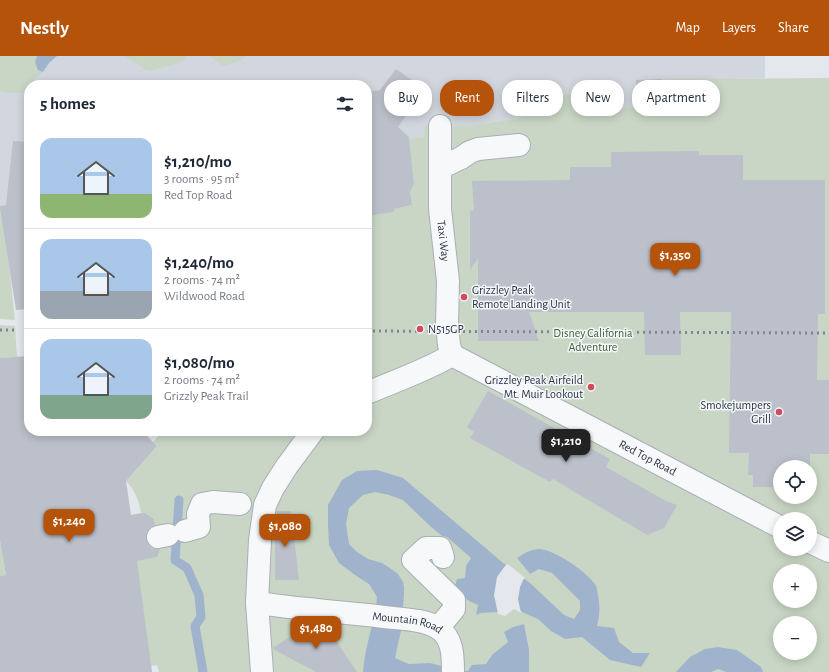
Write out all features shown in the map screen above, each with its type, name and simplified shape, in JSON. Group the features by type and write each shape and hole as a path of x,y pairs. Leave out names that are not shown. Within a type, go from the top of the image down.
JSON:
{"street":[{"name":"Taxi Way","path":"440,126 440,209 448,281 447,325 452,355"},
{"path":"440,168 478,149 519,145"},
{"path":"372,391 414,375 452,355"},
{"name":"Red Top Road","path":"452,355 773,523"},
{"path":"262,672 257,603 260,540 265,505 272,488 286,466 309,436"},
{"path":"170,534 199,528 198,514 202,504 213,502 240,504"},
{"path":"817,545 829,551"},
{"path":"438,628 454,609 454,600 413,560 426,548 440,548 443,557"},
{"name":"Mountain Road","path":"257,603 414,620 426,623 438,628 450,642 453,655 453,672"}],"shaded area":[{"path":"0,56 765,56 765,78 724,79 720,81 632,80 632,108 624,108 624,80 571,80 571,93 563,95 563,80 502,80 502,116 523,116 519,118 469,126 440,126 424,137 409,139 414,184 410,192 412,205 394,208 394,212 372,215 372,80 24,80 24,262 9,265 0,209"}],"green space":[{"path":"0,56 37,56 35,62 38,69 43,72 33,80 24,80 24,91 22,93 6,93 0,90"},
{"path":"124,56 185,56 186,59 176,64 149,71"},
{"path":"210,56 246,56 239,61 223,66"},
{"name":"Disney California Adventure","path":"829,78 829,672 159,672 157,665 151,666 131,515 141,513 136,496 126,481 157,446 153,442 158,436 372,436 372,215 394,212 394,209 412,205 410,192 414,184 409,139 424,137 425,126 469,126 519,118 523,116 563,116 563,95 571,93 571,116 624,116 624,108 632,108 632,116 720,116 720,80 662,79"},
{"path":"0,209 9,265 15,320 0,319"},
{"path":"0,325 15,326 17,357 0,358"},
{"path":"0,541 6,575 0,576"}],"water":[{"path":"37,56 57,56 49,63 43,72 38,70 35,62"},
{"path":"377,470 403,478 502,562 530,583 564,615 574,619 580,610 580,601 552,573 539,569 530,574 517,558 525,553 540,549 554,553 571,563 586,575 596,587 599,599 599,618 597,626 614,628 619,642 633,653 650,653 641,667 610,660 582,637 565,639 551,631 538,619 524,613 514,606 498,612 481,613 476,615 478,605 469,601 454,590 457,579 465,578 466,566 471,558 447,537 442,536 430,526 403,500 375,492 363,495 349,508 346,524 349,544 357,552 368,559 382,563 390,568 398,574 403,582 404,594 401,631 395,658 409,664 430,663 457,670 468,671 472,665 486,664 492,655 508,642 504,632 513,627 524,624 529,650 529,672 363,672 377,597 369,584 339,563 329,545 328,505 342,480 357,471"},
{"path":"718,647 737,650 761,667 763,672 726,672 718,669 711,672 676,672 690,657 705,649"}],"pier":[{"path":"508,564 525,578 520,587 518,599 521,613 514,609 505,616 498,614 494,595 497,577"}],"building":[{"path":"396,69 412,80 388,80"},
{"path":"662,79 662,80 636,80"},
{"path":"384,85 384,116 406,116 398,127 409,137 414,184 410,192 412,205 394,209 394,212 372,215 372,91 380,90"},
{"path":"13,141 24,142 24,309 16,310 0,209 0,206 6,205"},
{"path":"699,151 699,155 743,155 743,180 825,180 825,314 818,314 817,380 829,380 829,454 810,454 810,460 773,460 773,487 753,487 753,475 748,475 749,453 729,453 731,312 680,312 681,355 645,355 644,312 529,312 539,341 478,341 478,258 470,270 470,211 474,210 472,181 570,180 570,167 611,167 611,152"},
{"path":"24,356 24,436 147,436 157,446 126,481 131,515 145,513 154,519 155,525 150,527 146,533 146,539 149,546 154,549 160,549 157,557 137,561 152,672 0,672 0,576 6,575 0,541 0,358"},
{"path":"488,391 610,459 606,467 666,501 677,505 664,528 647,535 553,479 550,482 470,438 474,432 467,427"},
{"path":"277,511 291,511 299,580 275,580 275,521"},
{"path":"312,622 324,623 357,672 316,672 273,649"}],"waterway":[{"path":"179,500 175,560 187,568 199,595 201,617 195,626 203,672"}],"railway":[{"path":"0,330 15,330"},
{"path":"372,331 829,333"}],"place":[{"name":"Grizzley Peak Remote Landing Unit","path":"464,297"},
{"name":"N515GP","path":"420,329"},
{"name":"Grizzley Peak Airfeild Mt. Muir Lookout","path":"591,387"},
{"name":"Smokejumpers Grill","path":"779,412"}]}
